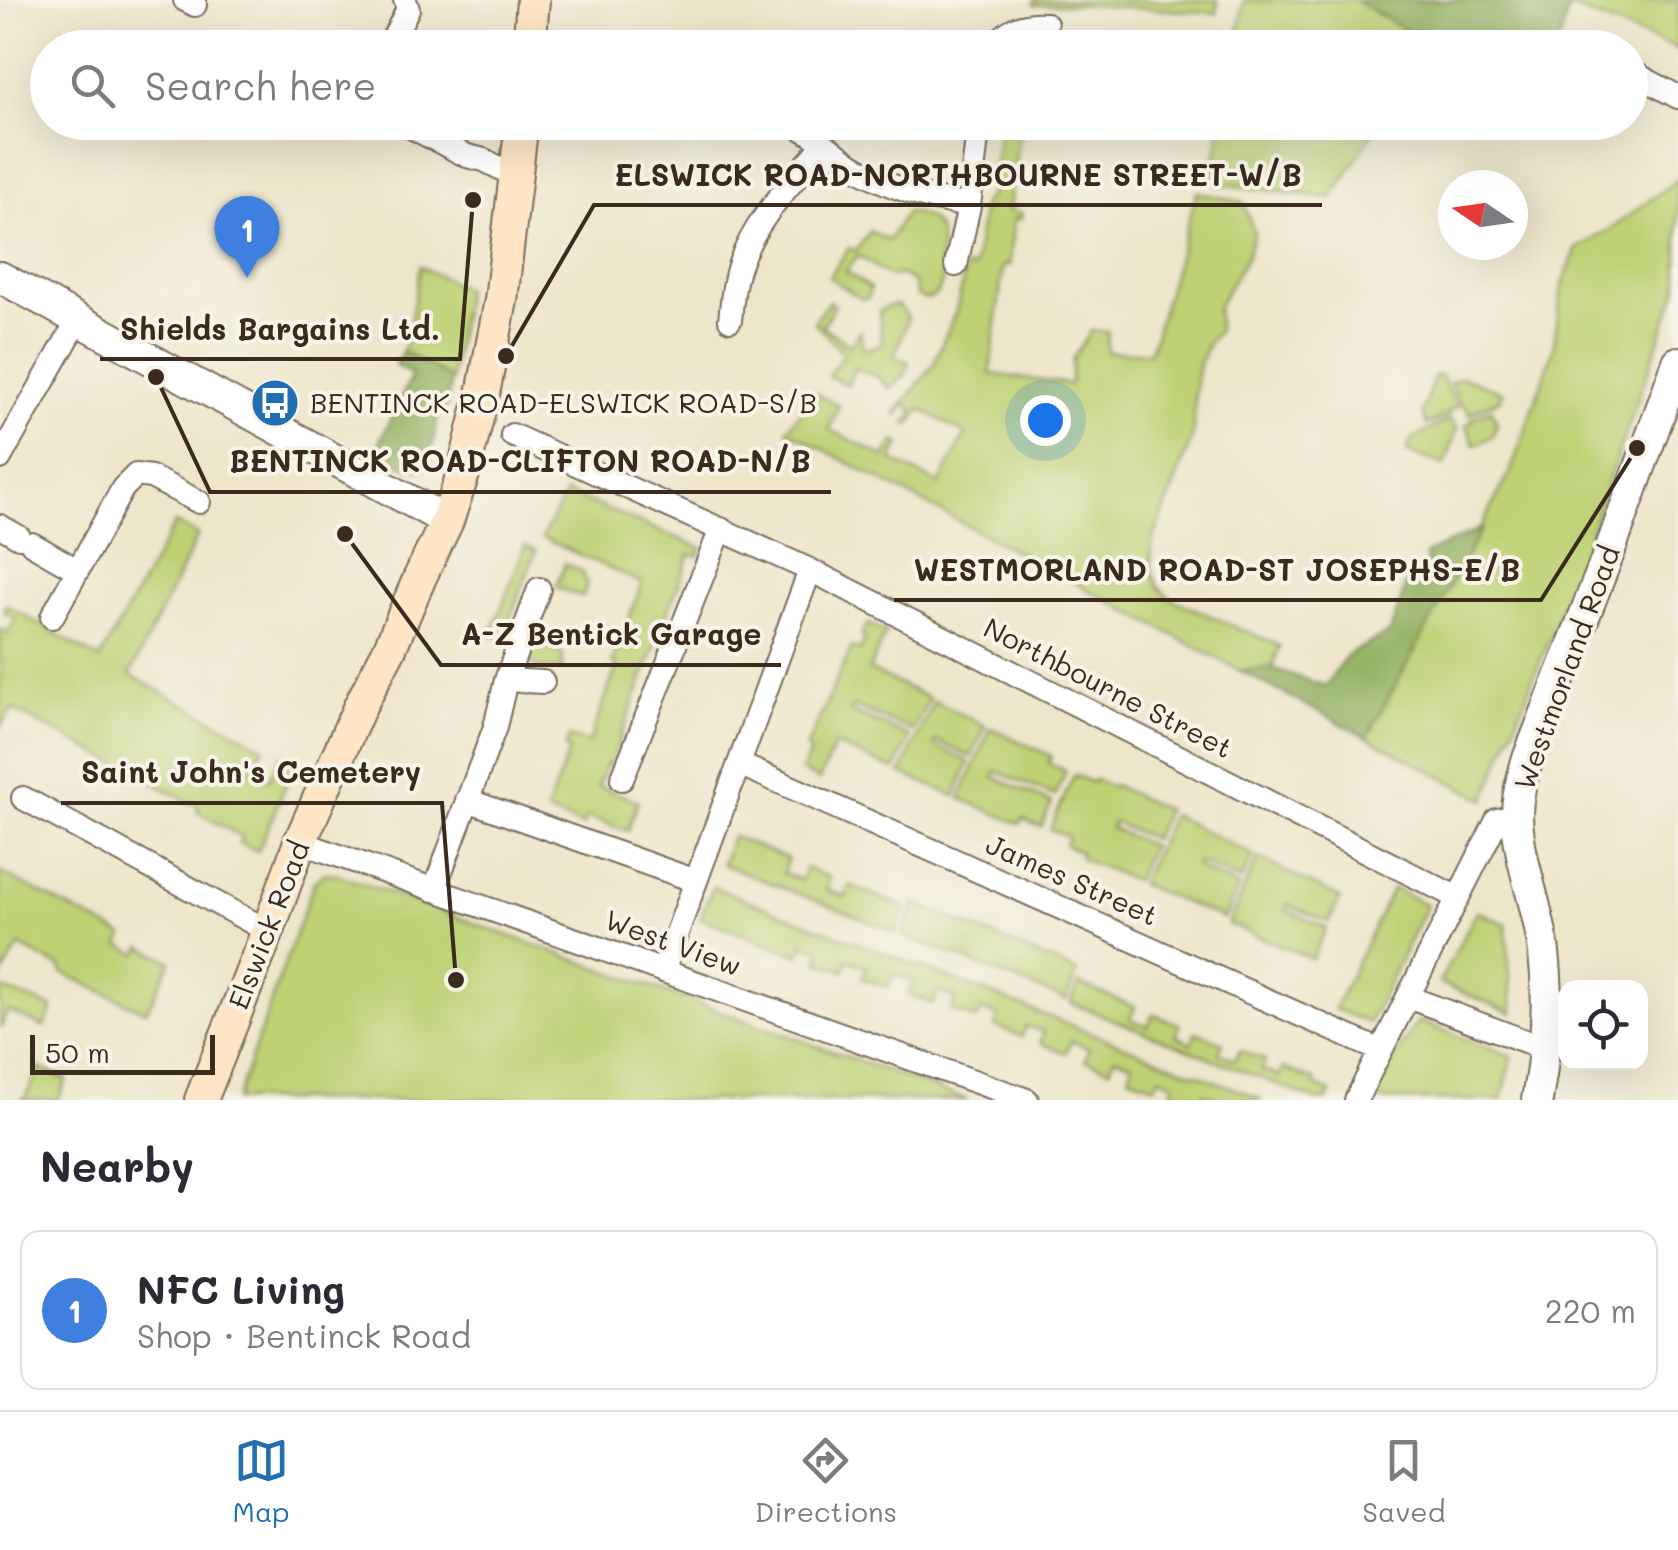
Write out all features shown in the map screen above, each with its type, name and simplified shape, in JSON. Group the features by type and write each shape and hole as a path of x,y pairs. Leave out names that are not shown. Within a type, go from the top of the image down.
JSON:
{"main road":[{"path":"530,30 533,0"},
{"name":"Elswick Road","path":"201,1100 300,842 447,521 463,474 483,394 502,288 520,140"}],"street":[{"path":"397,30 408,9 405,0"},
{"path":"1012,30 1031,23 1046,24"},
{"path":"1648,82 1678,97"},
{"path":"436,140 517,177"},
{"path":"819,140 892,187 969,206"},
{"path":"956,265 978,140"},
{"path":"730,320 738,268 750,240 824,144"},
{"path":"0,277 447,521"},
{"path":"0,458 78,320"},
{"name":"Westmorland Road","path":"1537,1100 1548,1016 1544,950 1524,864 1518,794 1678,362"},
{"name":"Northbourne Street","path":"512,435 810,570 1458,898"},
{"path":"52,617 123,488 136,476 152,477 199,502"},
{"path":"622,778 720,529"},
{"path":"17,536 76,570"},
{"path":"663,971 810,570"},
{"path":"434,890 495,727 506,680 539,589"},
{"path":"506,680 543,682"},
{"name":"James Street","path":"739,764 1381,1051"},
{"path":"23,798 268,931"},
{"path":"467,800 696,881"},
{"path":"1356,1100 1497,820 1517,816"},
{"name":"West View","path":"300,842 1027,1100"},
{"path":"1408,998 1546,1049"}],"green space":[{"path":"1035,0 1218,0 1217,13 1034,5"},
{"path":"1244,0 1356,0 1405,30 1239,30"},
{"path":"1355,0 1571,0 1563,30 1405,30"},
{"path":"1550,0 1678,0 1678,49 1648,38 1648,30 1628,30"},
{"path":"998,140 1018,140 1009,211 1022,213 1021,219 1014,219 1009,266 1003,266 990,374 1070,384 1073,358 1091,331 1108,332 1107,352 1150,352 1197,192 1243,202 1254,232 1247,256 1217,307 1218,331 1199,364 1194,429 1152,543 1151,567 1157,585 1171,599 1280,646 1272,668 1241,671 787,430 815,393 839,406 829,429 885,457 895,441 900,444 892,460 939,484 966,434 920,409 911,424 906,424 914,411 906,404 895,414 933,365 956,311 966,267 974,268 983,203 990,195"},
{"path":"1219,140 1368,140 1332,198 1211,183"},
{"path":"1678,179 1678,288 1575,574 1485,800 1367,737 1511,471 1553,351 1562,287 1576,249 1614,227"},
{"path":"906,212 926,217 937,228 941,243 939,263 946,266 934,296 924,299 916,295 915,284 901,274 890,277 858,255 846,272 870,288 868,298 861,299 829,277 849,248 856,251 870,231 888,241"},
{"path":"420,266 465,289 451,379 403,351"},
{"path":"829,301 835,305 822,326 850,345 860,331 864,350 882,344 879,312 883,308 898,305 908,318 894,357 909,362 905,375 890,389 878,377 854,368 848,385 828,376 844,354 814,322"},
{"path":"403,351 451,379 447,406 438,415 430,459 421,470 375,451 412,375 395,365"},
{"path":"1435,375 1442,377 1456,408 1427,425 1422,412"},
{"path":"1462,377 1503,392 1500,399 1469,414 1465,405 1460,406 1450,383"},
{"path":"1491,409 1497,423 1493,436 1475,445 1466,425"},
{"path":"1450,419 1457,429 1445,465 1407,452 1411,440"},
{"path":"566,493 702,548 699,556 690,554 610,765 606,764 598,786 638,801 628,831 587,817 583,826 546,812 569,750 565,748 569,737 589,743 617,666 612,663 642,583 542,538"},
{"path":"175,523 198,535 130,675 264,747 252,772 269,780 281,756 295,763 258,851 239,843 242,837 197,812 199,807 12,709 0,728 0,629 8,633 16,619 3,611 6,605 100,659"},
{"path":"1482,528 1367,737 1241,671 1272,668 1325,686 1347,655 1390,632 1411,571 1428,565 1425,554"},
{"path":"525,546 536,551 502,639 491,635"},
{"path":"565,564 582,571 587,583 583,597 556,587"},
{"path":"868,624 886,632 869,670 929,698 913,731 853,706 850,711 910,737 895,770 835,745 819,780 801,771 811,751 806,748 852,647 860,650 865,638 861,635"},
{"path":"529,641 562,653 563,669 547,669 532,663"},
{"path":"934,701 986,726 971,757 936,741 934,745 969,762 955,796 901,773"},
{"path":"991,728 1051,756 1048,763 1066,771 1055,796 996,771 994,777 1052,803 1041,827 1023,819 1020,824 960,798"},
{"path":"1074,775 1092,783 1095,779 1113,785 1166,810 1153,839 1113,822 1111,828 1151,846 1135,881 1080,858 1081,852 1065,845 1068,837 1050,829"},
{"path":"1172,815 1253,855 1241,881 1199,862 1196,867 1238,887 1224,919 1140,884"},
{"path":"732,836 788,859 783,873 801,880 806,868 830,878 826,889 845,897 850,885 906,908 896,932 722,864"},
{"path":"1258,858 1340,898 1329,922 1287,905 1286,910 1326,928 1312,959 1228,924"},
{"path":"0,872 124,936 120,945 138,954 142,947 171,961 146,1012 61,972 62,968 19,946 0,980"},
{"path":"324,873 336,874 968,1100 236,1100 314,882"},
{"path":"713,887 1262,1100 1221,1100 1204,1093 1201,1100 1172,1092 1175,1083 1159,1077 1155,1086 1129,1076 1133,1064 1115,1057 1110,1069 1085,1060 1089,1048 1071,1041 1066,1053 1040,1043 1044,1032 1026,1026 1022,1037 995,1026 998,1016 981,1010 977,1020 951,1010 955,998 938,991 933,1004 908,994 913,981 893,974 888,987 862,978 866,967 848,960 844,971 818,962 822,951 804,944 799,955 700,918"},
{"path":"1393,888 1427,905 1369,1023 1334,1009"},
{"path":"915,903 1077,972 1066,1000 902,935"},
{"path":"1477,911 1506,924 1513,1013 1439,983"},
{"path":"1079,984 1135,1007 1130,1019 1148,1026 1153,1014 1180,1025 1176,1036 1192,1043 1196,1032 1223,1043 1219,1053 1235,1060 1240,1050 1265,1060 1262,1070 1279,1077 1283,1068 1316,1081 1314,1085 1331,1092 1327,1100 1316,1100 1071,1003"},
{"path":"0,988 53,1008 44,1027 8,1011 0,1029"},
{"path":"1418,1021 1512,1056 1502,1100 1369,1100"},
{"path":"40,1068 67,1080 58,1100 20,1100 25,1098"}],"place":[{"name":"Shields Bargains Ltd.","path":"473,200"},
{"name":"NFC Living","path":"247,278"},
{"name":"ELSWICK ROAD-NORTHBOURNE STREET-W/B","path":"506,356"},
{"name":"BENTINCK ROAD-CLIFTON ROAD-N/B","path":"156,377"},
{"name":"BENTINCK ROAD-ELSWICK ROAD-S/B","path":"275,403"},
{"name":"WESTMORLAND ROAD-ST JOSEPHS-E/B","path":"1637,448"},
{"name":"A-Z Bentick Garage","path":"345,534"},
{"name":"Saint John's Cemetery","path":"456,980"}]}
